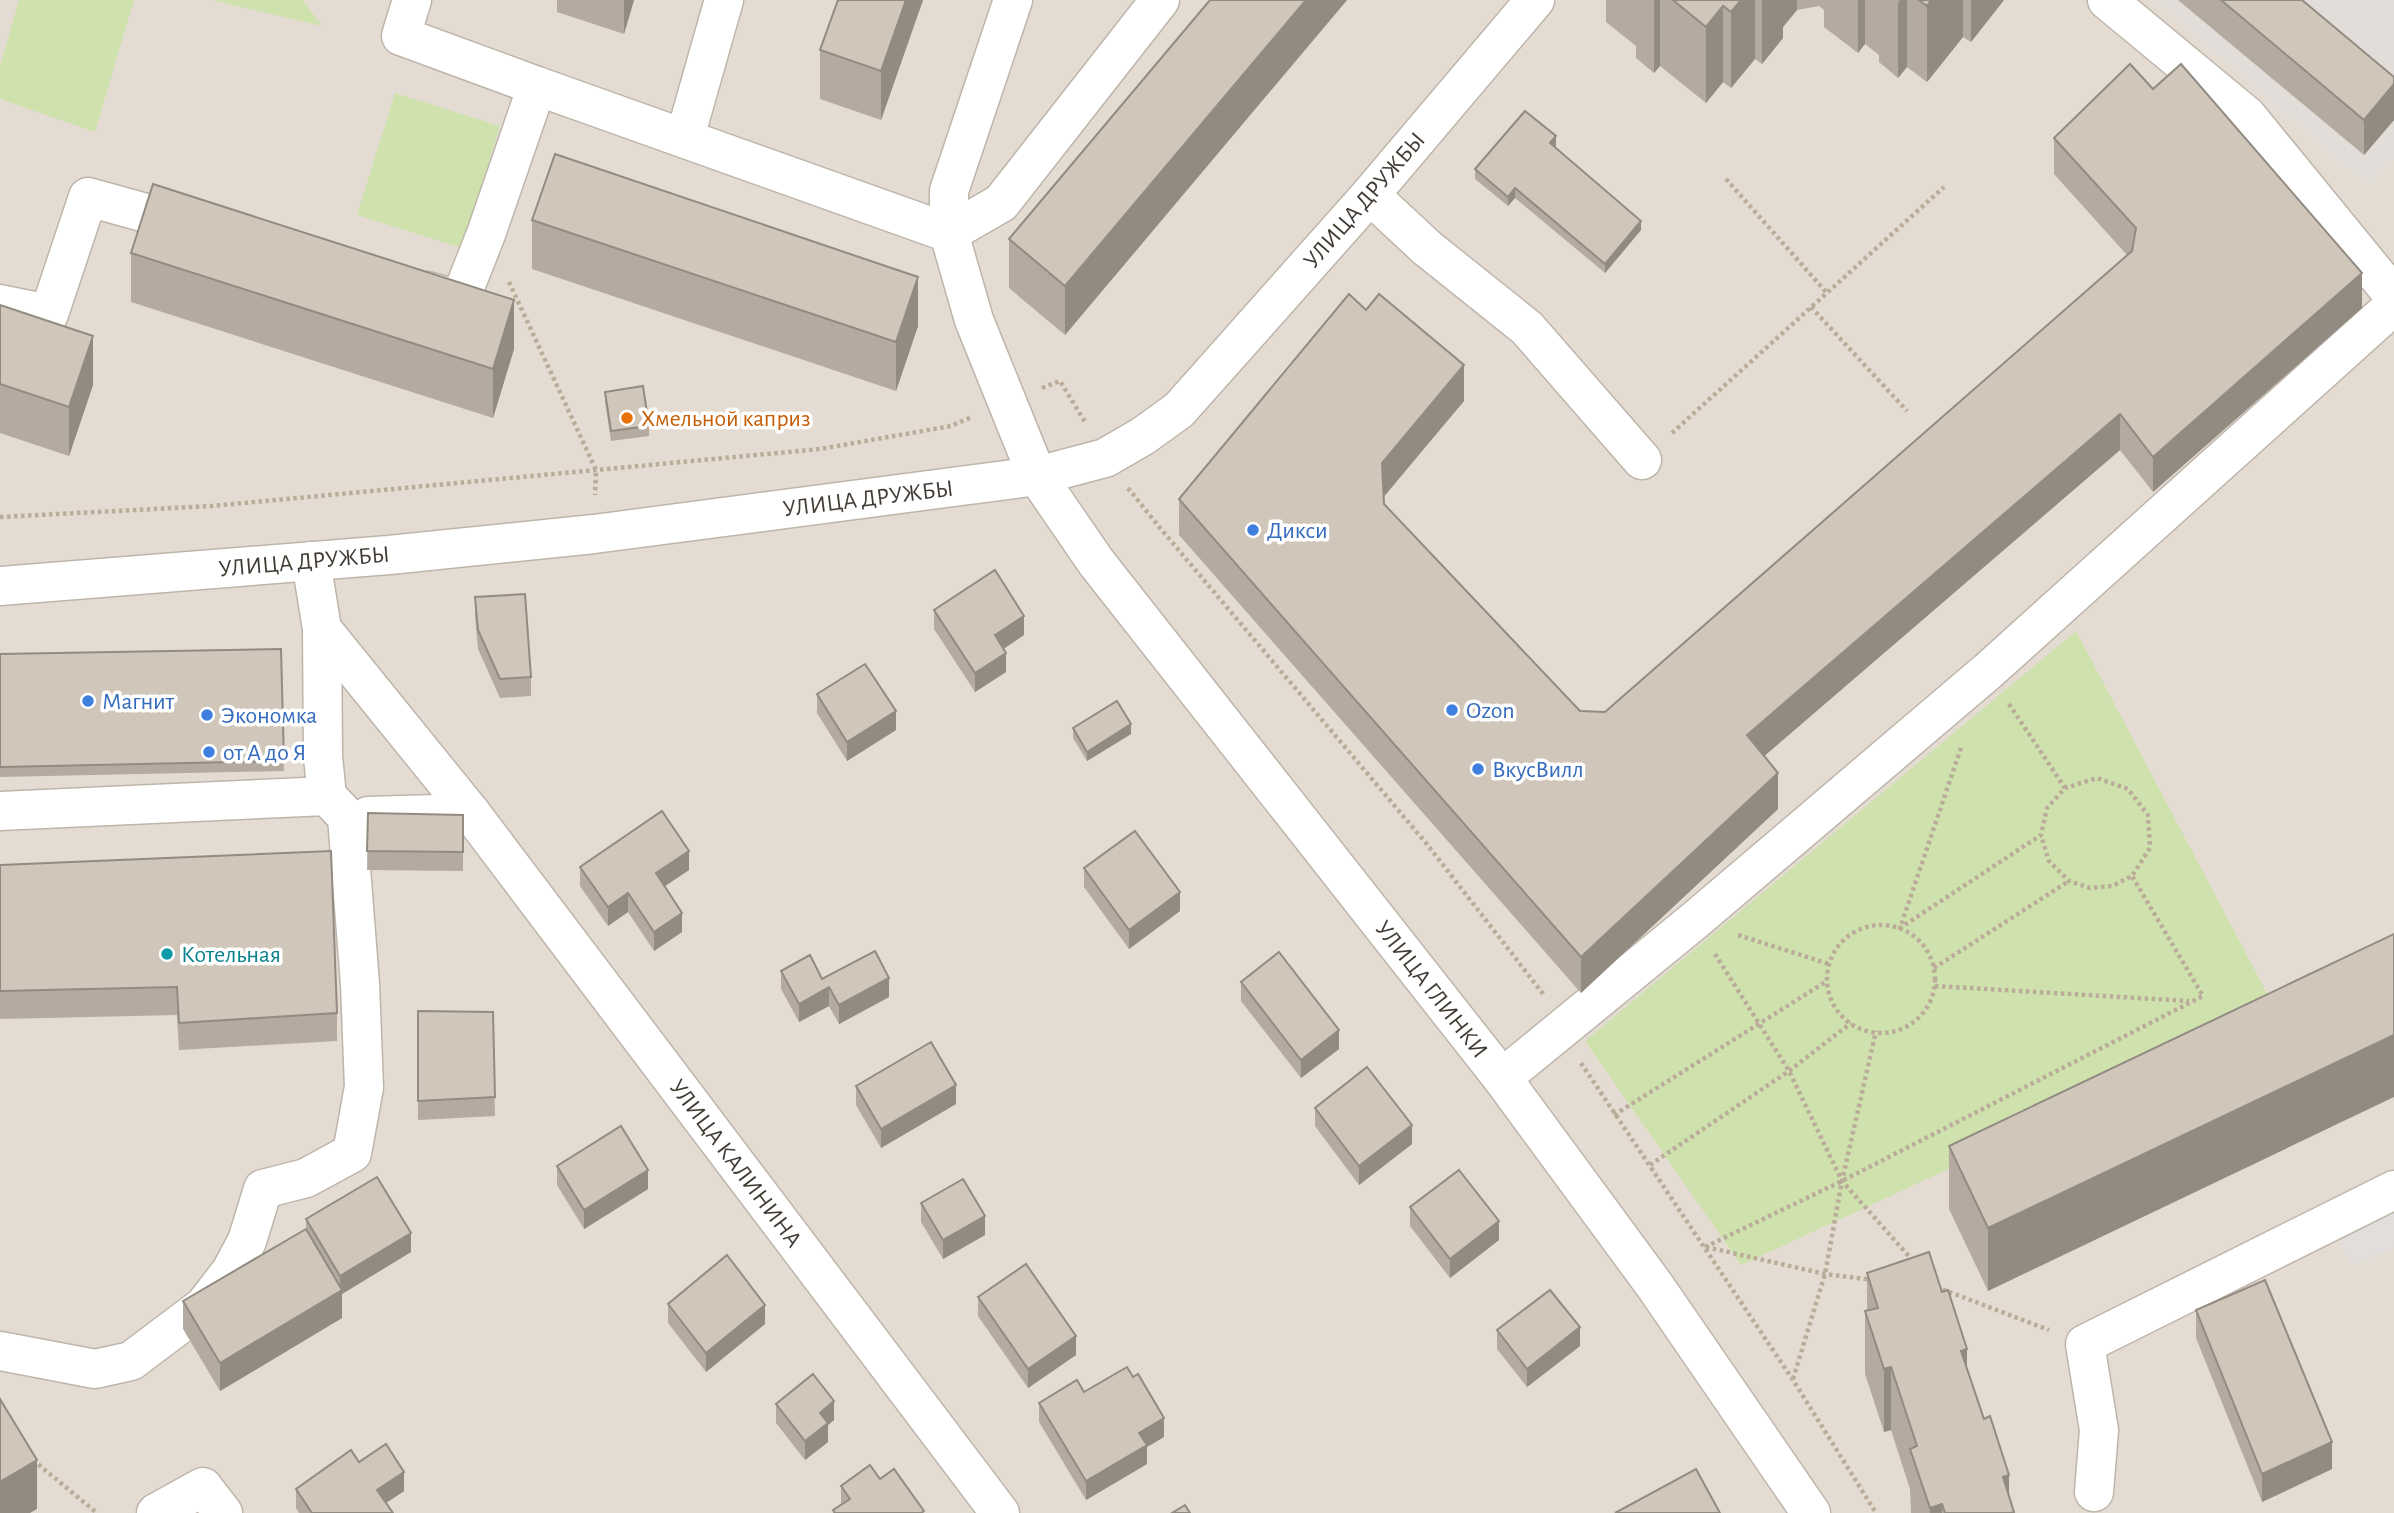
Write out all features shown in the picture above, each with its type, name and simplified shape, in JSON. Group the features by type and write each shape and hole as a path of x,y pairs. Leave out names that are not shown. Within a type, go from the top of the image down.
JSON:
{"street":[{"path":"412,0 401,36 949,233 1001,203 1160,0"},
{"path":"685,137 724,0"},
{"name":"УЛИЦА ГЛИНКИ","path":"1013,0 948,191 949,233 975,320 1037,476 1096,562 1502,1078 1655,1286 1811,1513"},
{"name":"УЛИЦА ДРУЖБЫ","path":"0,586 311,561 594,534 1037,476 1105,458 1143,436 1179,410 1370,195 1535,0"},
{"path":"2107,0 2247,116 2394,296"},
{"path":"393,281 460,300 486,234 537,86"},
{"path":"1370,195 1427,248 1527,328 1642,460"},
{"path":"0,304 49,314 88,197 221,234"},
{"path":"1502,1078 1694,921 1987,671 2390,309 2394,309"},
{"path":"0,1351 95,1369 131,1361 204,1306 231,1271 247,1241 263,1189 306,1178 352,1153 364,1087 360,984 337,806 323,757 322,629 311,561"},
{"name":"УЛИЦА КАЛИНИНА","path":"322,629 471,813 1000,1513"},
{"path":"0,811 337,806 471,813"},
{"path":"2094,1492 2099,1430 2085,1344 2394,1190"},
{"path":"156,1513 213,1500"}],"path":[{"path":"1726,179 1827,293"},
{"path":"1642,460 1944,187"},
{"path":"486,234 596,470 594,534"},
{"path":"1811,307 1907,411"},
{"path":"0,517 212,506 820,449 951,426 1060,381 1105,458 1160,528 1426,843 1567,1026 1574,1053 1793,1380 1876,1513"},
{"path":"1987,671 2065,788"},
{"path":"1900,928 1966,735"},
{"path":"2097,778 2128,789 2148,815 2150,848 2132,876 2112,886 2090,888 2069,881 2049,861 2041,835 2047,808 2065,788 2097,778"},
{"path":"1900,928 2041,835"},
{"path":"1705,1247 1842,1181 2203,996 2132,876"},
{"path":"1934,968 2069,881"},
{"path":"1694,921 1829,964"},
{"path":"1694,921 1789,1071 1842,1181 1919,1267"},
{"path":"1883,925 1900,928 1916,937 1928,951 1934,968 1935,986 1930,1003 1919,1017 1904,1028 1887,1033 1859,1028 1838,1012 1830,997 1827,981 1829,964 1836,948 1849,935 1865,927 1883,925"},
{"path":"1614,1115 1827,981"},
{"path":"1935,986 2192,1001"},
{"path":"1650,1165 1789,1071 1851,1023"},
{"path":"1793,1380 1825,1274 1842,1181 1876,1031"},
{"path":"1705,1247 1825,1274 1880,1280"},
{"path":"1935,1286 2085,1344"},
{"path":"32,1460 97,1513"}],"shaded area":[{"path":"0,0 2394,0 2394,1513 0,1513"},
{"path":"2154,0 2394,0 2394,161 2369,188"},
{"path":"2394,1206 2394,1247 2353,1267 2337,1234"}],"green space":[{"path":"19,0 134,0 95,132 0,99 0,66"},
{"path":"211,0 303,0 322,26"},
{"path":"395,93 500,126 462,248 357,215"},
{"path":"2076,631 2279,1016 1741,1265 1585,1041"}],"building":[{"path":"838,0 906,0 881,71 820,50"},
{"path":"1210,0 1306,0 1065,286 1009,239"},
{"path":"1673,0 1741,0 1731,12 1723,6 1706,27"},
{"path":"1919,0 1931,0 1927,6"},
{"path":"2221,0 2302,0 2394,77 2394,84 2364,120"},
{"path":"2130,64 2153,89 2181,64 2362,273 2153,457 2120,414 1747,735 1778,773 1581,957 1179,499 1349,294 1366,310 1379,294 1464,365 1382,463 1384,504 1580,711 1605,712 2132,251 2136,228 2054,138"},
{"path":"1525,111 1556,136 1550,143 1641,221 1605,264 1515,188 1508,197 1475,169"},
{"path":"555,154 918,277 896,342 532,220"},
{"path":"153,184 514,300 493,369 131,253"},
{"path":"0,305 93,336 69,407 0,384"},
{"name":"Хмельной каприз","path":"643,386 649,426 611,431 605,392"},
{"path":"995,570 1024,616 995,635 1006,653 975,673 934,610"},
{"path":"525,594 531,677 500,679 478,630 475,597"},
{"path":"281,649 284,761 0,767 0,654"},
{"path":"865,664 896,711 847,742 817,694"},
{"path":"1117,701 1131,724 1087,752 1073,728"},
{"path":"662,811 689,851 656,873 682,913 654,932 628,893 608,907 580,867"},
{"path":"368,813 463,815 463,852 367,851"},
{"path":"1135,831 1180,892 1129,930 1084,868"},
{"name":"Котельная","path":"331,851 337,1013 179,1023 177,987 0,991 0,865"},
{"path":"2394,934 2394,1035 1988,1228 1949,1146"},
{"path":"875,951 889,978 839,1005 829,987 799,1004 781,971 810,955 822,979"},
{"path":"1279,952 1339,1030 1301,1060 1241,982"},
{"path":"418,1011 493,1012 495,1097 418,1101"},
{"path":"931,1042 956,1085 881,1129 856,1086"},
{"path":"1367,1067 1412,1125 1359,1166 1315,1108"},
{"path":"621,1126 648,1170 584,1210 557,1166"},
{"path":"1459,1170 1499,1221 1450,1259 1410,1207"},
{"path":"377,1177 411,1233 340,1276 306,1219"},
{"path":"963,1179 985,1216 943,1240 921,1203"},
{"path":"306,1229 342,1290 220,1363 183,1301"},
{"path":"1929,1252 1942,1292 1948,1290 1967,1349 1961,1351 1984,1419 1990,1416 2009,1475 2003,1477 2014,1512 1945,1513 1942,1504 1930,1508 1910,1449 1917,1446 1891,1367 1884,1369 1865,1311 1878,1308 1867,1273"},
{"path":"727,1255 765,1305 706,1353 668,1304"},
{"path":"1026,1264 1076,1336 1028,1369 978,1297"},
{"path":"2265,1280 2332,1442 2262,1474 2196,1310"},
{"path":"1550,1290 1580,1327 1527,1369 1497,1330"},
{"path":"1127,1367 1133,1377 1138,1374 1164,1418 1139,1433 1147,1445 1086,1481 1039,1403 1077,1380 1084,1392"},
{"path":"813,1374 834,1401 820,1413 828,1423 805,1441 776,1404"},
{"path":"0,1399 37,1460 0,1482"},
{"path":"386,1444 404,1472 377,1490 393,1513 312,1513 296,1489 351,1450 359,1462"},
{"path":"870,1465 880,1479 894,1469 924,1511 835,1513 833,1510 850,1499 841,1486"},
{"path":"1696,1469 1720,1513 1615,1513"},
{"path":"1185,1505 1190,1513 1172,1513"}],"place":[{"name":"Хмельной каприз","path":"627,418"},
{"name":"Дикси","path":"1253,530"},
{"name":"Магнит","path":"88,701"},
{"name":"Ozon","path":"1452,710"},
{"name":"Экономка","path":"207,715"},
{"name":"от А до Я","path":"209,752"},
{"name":"ВкусВилл","path":"1478,769"},
{"name":"Котельная","path":"167,954"}]}
